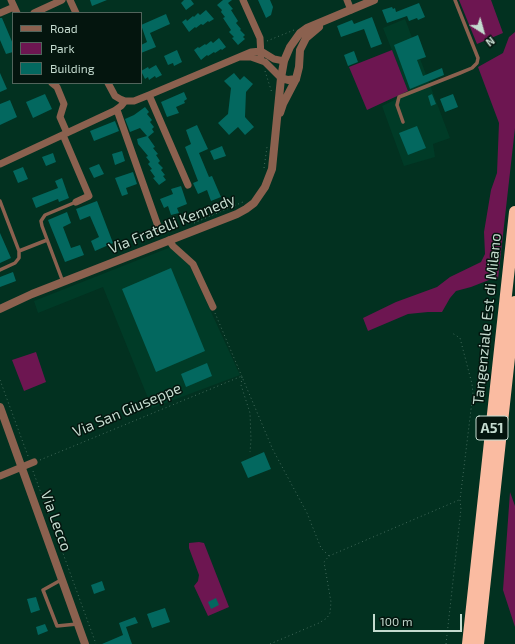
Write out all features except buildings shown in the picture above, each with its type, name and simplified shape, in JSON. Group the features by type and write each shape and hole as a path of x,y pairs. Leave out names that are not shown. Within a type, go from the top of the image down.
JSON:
{"highway":[{"name":"Tangenziale Est di Milano","path":"468,644 515,212"},
{"name":"Tangenziale Est di Milano","path":"478,644 515,302"}],"street":[{"path":"36,12 62,0"},
{"path":"70,0 76,12"},
{"path":"243,0 260,38 263,61"},
{"path":"347,0 351,10"},
{"path":"298,73 300,50 306,38 313,31 328,20 374,0"},
{"path":"0,13 14,7"},
{"name":"Via Fratelli Kennedy","path":"0,309 63,282 237,214 254,203 265,187 272,169 284,61 290,47 300,34 307,28 328,20"},
{"path":"109,84 115,96 123,100 134,100 251,52 261,51 274,59 293,62 298,73"},
{"path":"234,59 251,57 263,61 281,78 288,80 298,73"},
{"name":"Via Fratelli Kennedy","path":"277,122 283,104 298,73"},
{"path":"53,84 57,87 64,104 60,117 89,196 76,202"},
{"path":"149,95 188,184"},
{"path":"0,164 117,110 123,100"},
{"path":"117,110 159,229"},
{"path":"169,240 173,246 193,264 213,307"},
{"name":"Via Lecco","path":"0,407 86,644"},
{"path":"0,476 32,463"}],"lane":[{"path":"403,122 397,105 399,97 472,68 477,63 478,58 455,0"},
{"path":"0,201 19,251 19,258 15,264 0,270"},
{"path":"63,282 42,226 42,217 76,202"},
{"path":"19,251 47,240"},
{"path":"62,579 42,590 56,626 78,624"}],"path":[{"path":"266,42 294,30"},
{"path":"263,61 263,66 273,95"},
{"path":"264,169 267,147"},
{"path":"188,225 236,206 247,200"},
{"path":"213,307 273,450 307,513 321,548 329,556"},
{"path":"446,644 461,509 460,500 473,393 460,338 452,333"},
{"path":"242,376 241,385 250,413 252,440 250,452"},
{"name":"Via San Giuseppe","path":"32,463 242,376"},
{"path":"0,380 32,463 96,644"},
{"path":"270,644 319,623 330,614 331,602 324,562 329,556 460,500"}],"shaded area":[{"path":"405,19 450,138 433,144 435,157 404,166 382,106 409,93 383,28"},
{"path":"171,247 190,266 240,375 152,408 103,287 38,313 34,301"}],"green space":[{"path":"459,0 491,0 503,33 477,44"},
{"path":"515,32 515,128 498,279 494,278 456,291 442,312 408,314 368,331 363,318 396,302 437,287 450,277 481,262 485,254 484,232 491,190 497,173 499,123 478,67 503,53 509,37"},
{"path":"392,50 408,91 367,110 349,67"},
{"path":"36,352 46,382 24,391 12,360"},
{"path":"510,492 515,506 515,627 503,590"},
{"path":"189,543 204,543 229,607 208,616 194,586 198,581 199,575 189,548"}]}
